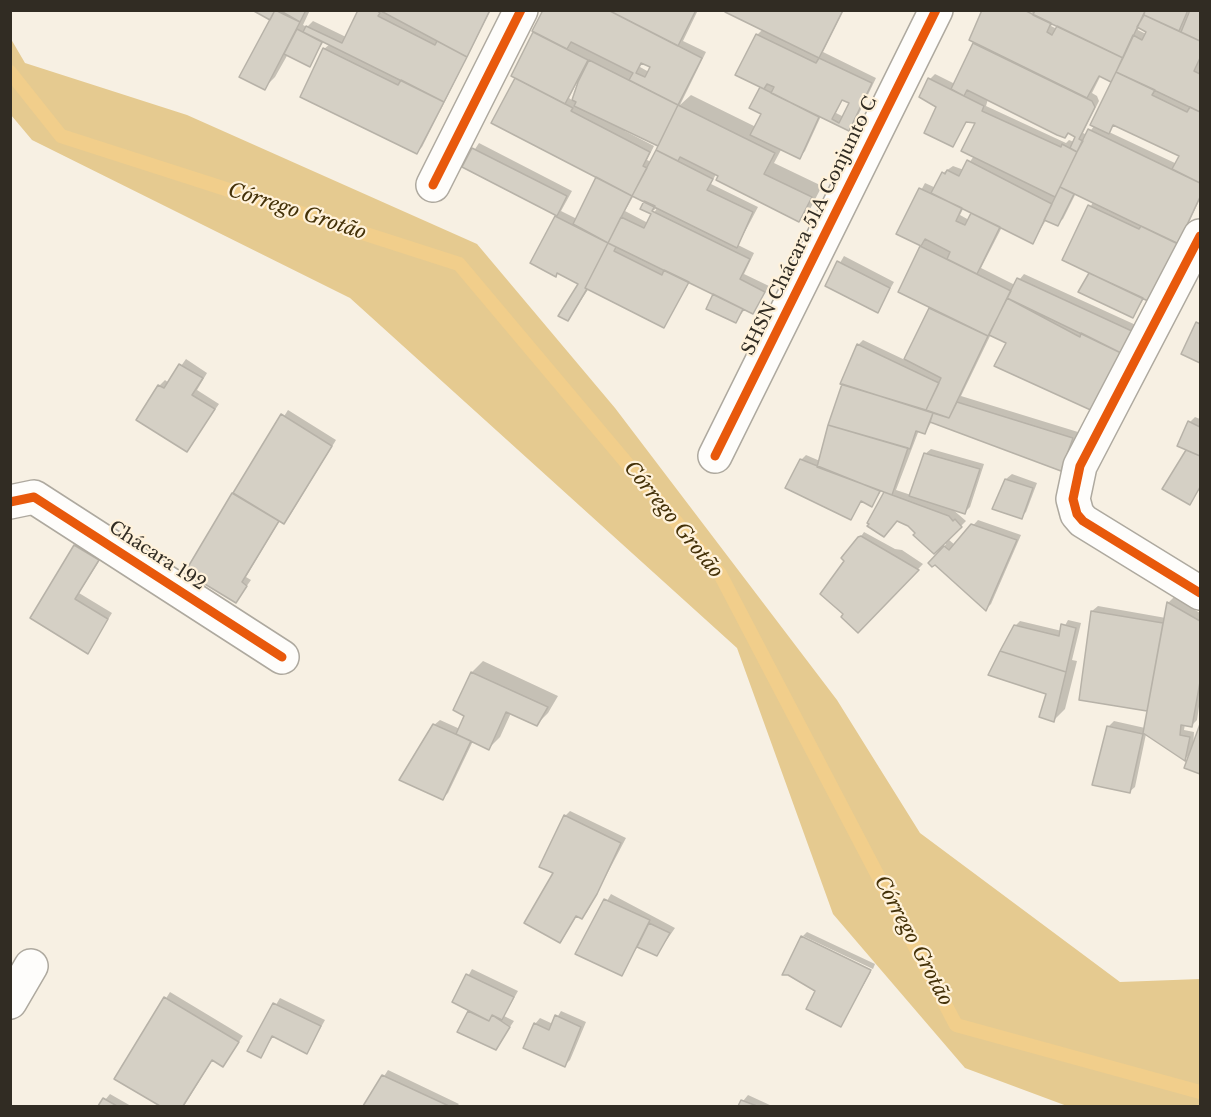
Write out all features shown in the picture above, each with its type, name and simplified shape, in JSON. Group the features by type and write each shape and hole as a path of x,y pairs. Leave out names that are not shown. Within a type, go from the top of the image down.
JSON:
{"street":[{"path":"433,185 521,10"},
{"name":"SHSN Chácara 51A Conjunto C","path":"715,456 936,10"},
{"path":"1200,236 1080,466 1073,499 1077,514 1083,521 1200,592"},
{"name":"Chácara 192","path":"10,502 34,496 282,657"},
{"path":"10,1002 31,966"}],"shaded area":[{"path":"11,39 25,63 187,115 477,244 615,408 837,700 920,833 1120,982 1200,979 1200,1106 1067,1106 965,1068 833,914 737,648 350,298 32,140 11,115"}],"building":[{"path":"252,10 275,10 270,20"},
{"path":"275,10 300,22 265,90 239,77"},
{"path":"279,10 306,10 300,22"},
{"path":"358,10 376,10 380,13 378,16 435,45 437,41 467,57 444,102 303,32 306,26 342,43"},
{"path":"379,10 488,10 489,12 467,57"},
{"path":"543,10 608,10 702,58 678,105 629,80 633,73 571,42 567,49 532,31","holes":["641,63 650,67 645,77 636,73"]},
{"path":"608,10 696,10 678,46"},
{"path":"726,10 839,10 842,12 819,58 725,12"},
{"path":"982,10 1024,10 1051,23 1047,32 1052,35 1057,26 1123,58 1111,82 1099,76 1087,98 969,40"},
{"path":"1035,10 1145,11 1123,58 1033,15"},
{"path":"1145,10 1188,10 1179,31 1144,15"},
{"path":"1190,10 1200,10 1200,41 1181,32"},
{"path":"1144,15 1200,41 1200,58 1194,71 1200,74 1200,112 1116,72 1133,35 1142,40 1146,32 1137,27"},
{"path":"297,29 322,42 310,67 284,54"},
{"path":"533,32 588,60 565,104 511,76"},
{"path":"756,34 816,63 819,58 872,83 849,131 771,93 774,87 767,84 764,89 735,75","holes":["842,100 849,103 839,123 832,119"]},
{"path":"973,43 1092,101 1095,107 1079,139 1083,141 1077,152 1070,148 1075,137 1068,133 1065,138 1057,135 967,90 964,96 951,89"},
{"path":"323,48 398,85 401,80 444,102 417,154 300,97"},
{"path":"589,60 678,105 658,146 574,106 576,102 572,100"},
{"path":"1116,72 1155,90 1152,95 1187,112 1190,107 1200,112 1200,183 1172,169 1179,156 1113,125 1109,134 1090,125"},
{"path":"515,78 573,108 571,111 650,152 643,166 647,168 632,196 491,123"},
{"path":"928,78 984,106 982,111 1077,152 1055,197 961,151 975,123 966,122 953,147 924,133 936,107 919,97"},
{"path":"760,87 819,117 800,159 750,135 761,114 749,108"},
{"path":"678,105 775,153 764,174 812,197 799,222 716,180 718,176 680,157 678,161 656,150"},
{"path":"1088,129 1200,183 1200,197 1178,244 1060,187"},
{"path":"472,148 567,196 557,216 462,167"},
{"path":"656,150 713,179 707,190 753,212 737,248 632,196"},
{"path":"967,160 1052,204 1033,244 931,193 942,172 945,174 947,170 959,176"},
{"path":"596,177 632,196 608,243 573,224"},
{"path":"1060,187 1074,194 1058,226 1044,220"},
{"path":"919,188 962,208 956,221 965,225 971,213 1000,227 977,274 947,259 950,252 925,239 921,246 896,234"},
{"path":"644,201 655,206 652,211 750,259 740,279 765,292 753,314 608,243 621,217 644,228 651,214 640,209"},
{"path":"1088,205 1139,229 1141,226 1179,244 1150,302 1062,260"},
{"path":"555,216 608,243 585,288 587,289 568,321 558,316 578,284 557,273 556,277 530,263"},
{"path":"608,243 616,247 614,251 662,275 664,270 689,282 664,328 585,288"},
{"path":"920,246 1011,291 988,336 898,292"},
{"path":"837,261 890,288 878,313 825,286"},
{"path":"1089,273 1143,298 1133,318 1078,292"},
{"path":"1017,278 1134,332 1123,354 1007,298"},
{"path":"713,294 743,309 736,323 706,309"},
{"path":"1007,298 1080,337 1081,333 1123,354 1095,412 994,366 1006,343 989,335"},
{"path":"929,308 988,336 949,418 926,410 941,378 904,359"},
{"path":"1196,322 1200,324 1200,363 1181,354"},
{"path":"857,344 939,383 926,410 840,384"},
{"path":"179,364 203,378 192,395 215,409 187,452 136,420 158,385 164,388"},
{"path":"842,384 933,413 925,434 916,431 910,449 828,425"},
{"path":"957,402 1073,438 1061,471 930,422 933,413 949,418"},
{"path":"281,414 332,446 284,524 233,493"},
{"path":"1188,421 1200,427 1200,456 1177,446"},
{"path":"828,425 908,448 892,495 817,467"},
{"path":"1186,450 1200,456 1200,487 1190,505 1162,489"},
{"path":"924,453 980,469 965,514 909,496"},
{"path":"800,459 880,491 872,507 861,501 851,520 785,488"},
{"path":"1005,479 1033,488 1022,519 992,509"},
{"path":"884,492 949,516 962,527 934,554 913,535 915,533 908,526 897,521 884,537 867,526 869,524 867,523"},
{"path":"232,493 279,521 242,582 247,586 236,603 185,572"},
{"path":"971,524 1017,540 986,611 935,565 932,567 928,563 944,546 949,550"},
{"path":"861,536 919,570 858,633 841,617 843,614 820,594 844,561 841,558"},
{"path":"74,545 99,560 75,599 108,619 88,654 30,618"},
{"path":"1167,602 1200,621 1200,682 1192,727 1181,725 1180,735 1190,737 1185,761 1143,733"},
{"path":"1091,611 1163,623 1147,711 1079,700"},
{"path":"1061,624 1076,628 1066,672 1000,651 1014,625 1059,636"},
{"path":"1000,651 1066,672 1054,722 1039,717 1046,694 988,675"},
{"path":"471,672 548,707 537,726 506,712 489,750 456,734 464,716 453,710"},
{"path":"433,724 471,741 443,800 399,780"},
{"path":"1200,724 1200,774 1184,768"},
{"path":"1107,726 1143,734 1130,793 1092,785"},
{"path":"564,815 621,843 597,894 582,919 576,916 560,943 524,923 553,873 539,867"},
{"path":"604,899 650,920 622,976 575,954"},
{"path":"649,923 670,933 657,956 637,947"},
{"path":"801,936 871,970 841,1027 806,1009 815,991 788,975 782,975"},
{"path":"466,974 514,997 502,1020 492,1015 489,1021 452,1002"},
{"path":"164,997 239,1042 223,1067 212,1060 183,1106 160,1106 114,1079"},
{"path":"273,1003 321,1026 307,1054 272,1036 261,1058 247,1051"},
{"path":"468,1011 489,1021 492,1015 510,1027 496,1050 457,1032"},
{"path":"555,1015 581,1027 565,1067 523,1048 534,1023 549,1030"},
{"path":"382,1075 449,1106 363,1106"},
{"path":"103,1098 117,1106 98,1106"},
{"path":"741,1100 757,1106 738,1106"}],"waterway":[{"name":"Córrego Grotão","path":"10,72 61,136 459,264 720,574 956,1025 1200,1092"}],"cycle path":[{"path":"433,185 521,10"},
{"path":"715,456 936,10"},
{"path":"1200,236 1080,466 1073,499 1077,514 1083,521 1200,593"},
{"path":"10,502 34,497 282,657"}]}
